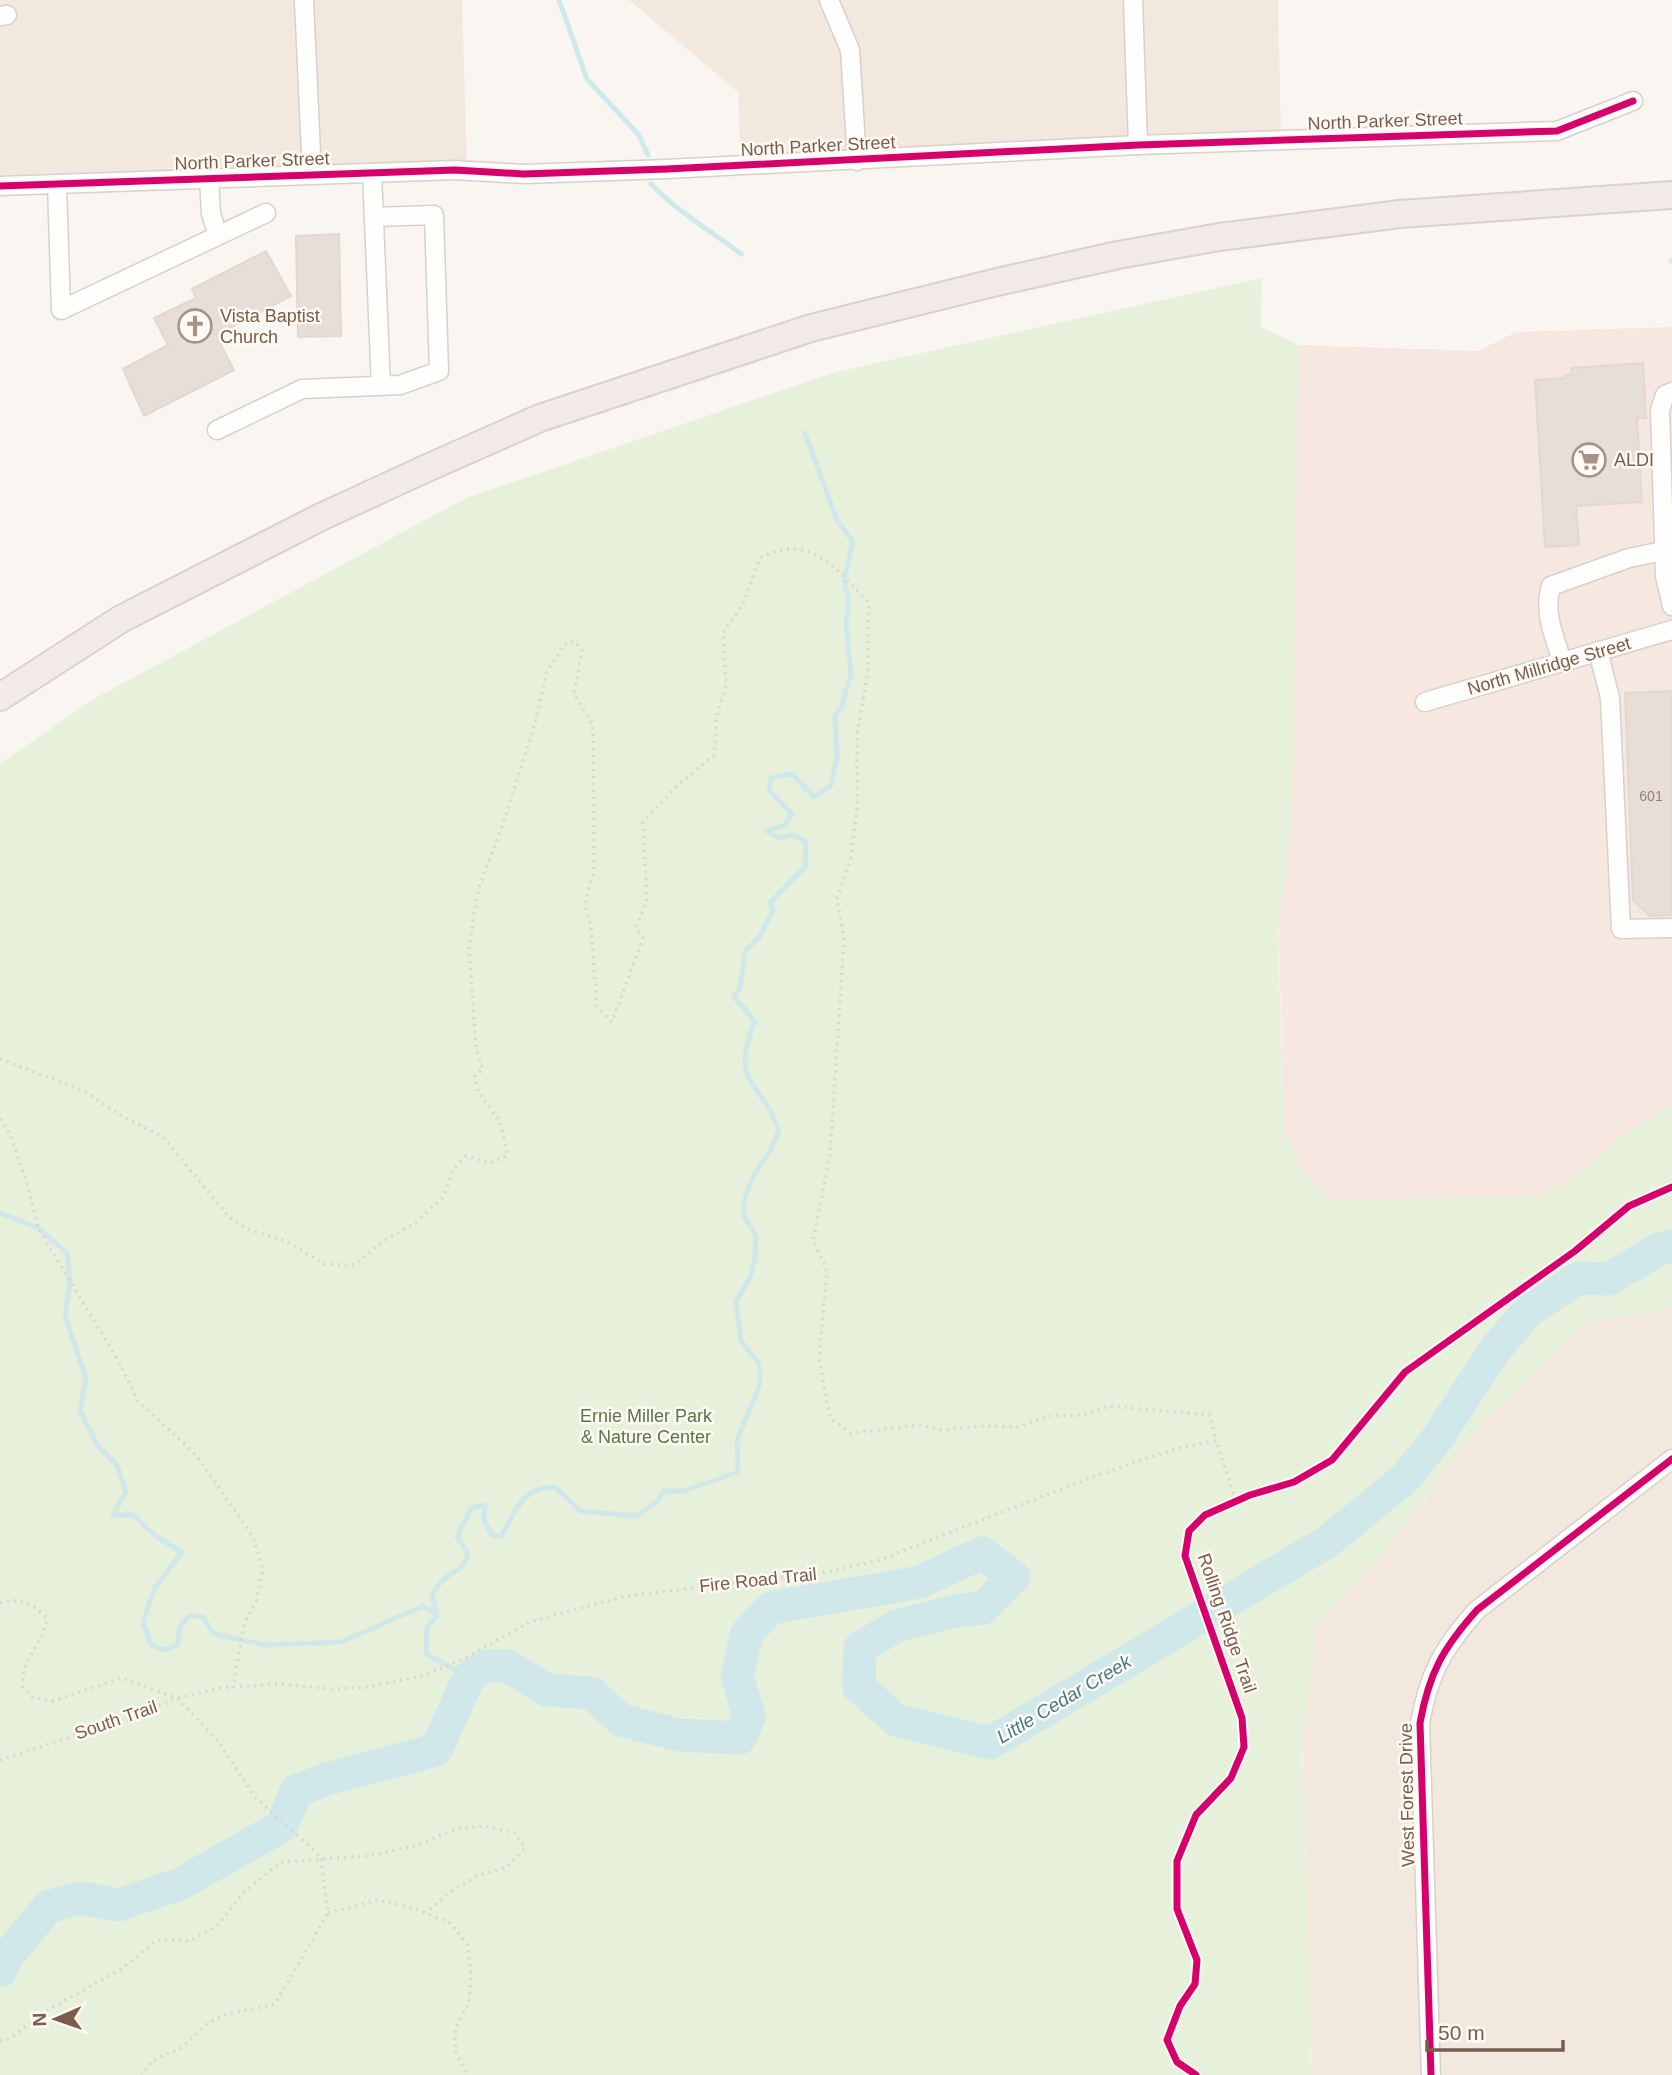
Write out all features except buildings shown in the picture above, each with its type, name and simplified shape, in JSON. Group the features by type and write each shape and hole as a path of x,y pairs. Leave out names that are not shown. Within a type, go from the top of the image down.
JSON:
{"highway":[{"path":"0,696 121,619 321,517 425,469 540,418 811,328 1118,255 1242,234 1400,214 1672,195"}],"street":[{"path":"304,0 312,174"},
{"path":"829,0 850,50 856,161"},
{"path":"1133,0 1138,145"},
{"name":"North Parker Street","path":"0,186 455,170 524,174 856,161 1138,145 1556,131 1633,101"},
{"path":"372,173 381,386"},
{"path":"209,178 211,214 218,235"},
{"path":"57,184 61,310 266,213"},
{"path":"217,430 302,389 400,385 439,371 434,215 374,217"},
{"path":"1672,392 1665,396 1660,410 1669,549 1665,576 1672,606"},
{"path":"1562,661 1549,616 1547,598 1551,586 1629,558 1669,549"},
{"name":"North Millridge Street","path":"1425,702 1672,630"},
{"path":"1598,650 1610,698 1621,929 1672,928"},
{"name":"West Forest Drive","path":"1431,2075 1420,1723 1434,1667 1451,1639 1476,1610 1672,1459"}],"path":[{"path":"0,1059 84,1091 123,1117 162,1136 229,1217 247,1229 286,1241 324,1264 354,1265 382,1242 415,1223 444,1196 453,1170 466,1156 491,1163 508,1155 500,1121 478,1092 475,1076 484,1069 476,1049 469,948 478,890 504,821 535,723 547,671 565,644 576,641 582,651 574,694 593,725 594,871 585,903 591,928 597,1006 612,1022 643,938 636,927 647,901 643,822 676,787 714,755 717,715 726,685 723,633 744,602 760,558 776,550 802,549 827,559 869,603 868,671 857,734 858,810 851,857 837,899 844,939 830,1156 813,1240 827,1271 819,1358 830,1418 850,1433 919,1425 942,1430 978,1426 1017,1427 1049,1416 1085,1415 1109,1406 1210,1415 1216,1441 1240,1500 1226,1506"},
{"path":"0,1119 14,1147 38,1228 119,1362 138,1401 196,1455 253,1537 263,1569 256,1601 244,1624 233,1688"},
{"path":"0,1603 15,1599 31,1603 47,1618 45,1635 22,1671 23,1688 33,1698 53,1701 121,1678 177,1698 218,1741 255,1797 321,1857 328,1913 275,2004 224,2015 207,2024 181,2048 152,2061 142,2075"},
{"path":"0,2041 11,2039 46,2011 120,1970 158,1940 190,1941 217,1926 243,1894 281,1862 321,1857 368,1856 414,1846 459,1828 485,1826 515,1833 526,1847 506,1867 475,1877 447,1894 426,1913"},
{"path":"328,1913 377,1900 426,1913 450,1923 467,1944 471,1975 469,2003 454,2029 456,2053 468,2075"}],"shaded area":[{"path":"0,0 462,0 467,173 0,185"},
{"path":"629,0 1278,0 1281,140 741,165 738,92"},
{"path":"1672,327 1672,1212 1287,1224 1262,344 1478,351 1516,332"},
{"path":"1672,1308 1672,2075 1312,2075 1303,1739 1317,1623 1397,1537 1476,1430 1583,1324"}],"green space":[{"name":"Ernie Miller Park & Nature Center","path":"1262,278 1261,327 1299,345 1292,822 1278,928 1284,1128 1298,1164 1330,1201 1539,1196 1586,1169 1622,1136 1672,1105 1672,1308 1583,1324 1476,1430 1397,1537 1317,1623 1303,1739 1312,2075 0,2075 0,764 92,700 466,498 836,372"}],"waterway":[{"path":"559,0 587,79 639,135 648,155"},
{"path":"651,184 683,212 741,254"},
{"path":"469,1677 426,1654 427,1627 437,1616 432,1595 442,1581 467,1559 468,1554 457,1537 471,1508 485,1505 484,1520 492,1535 501,1537 521,1502 535,1490 555,1487 580,1511 637,1516 657,1501 664,1491 683,1491 738,1472 737,1440 759,1387 760,1371 758,1362 741,1341 736,1301 750,1278 755,1259 756,1235 744,1216 745,1197 779,1130 746,1070 745,1058 755,1021 734,997 740,988 745,951 759,938 773,910 770,903 805,867 806,841 792,835 778,838 767,831 785,825 792,814 769,790 771,778 792,774 814,797 831,785 837,757 835,715 841,708 851,674 846,624 849,602 844,580 853,542 837,520 805,433"},
{"path":"0,1213 38,1228 67,1253 70,1283 65,1316 86,1378 80,1411 98,1446 117,1465 126,1492 113,1515 133,1515 157,1537 182,1552 154,1589 143,1622 151,1645 163,1650 177,1645 180,1626 189,1616 203,1617 213,1633 265,1645 341,1642 423,1606 436,1615"},
{"name":"Little Cedar Creek","path":"0,1971 6,1958 48,1907 81,1898 119,1905 180,1884 282,1826 296,1791 327,1779 436,1750 469,1677 485,1666 507,1666 547,1690 591,1693 621,1720 679,1735 740,1738 749,1717 737,1675 747,1633 771,1608 920,1582 982,1553 1014,1577 983,1608 956,1611 896,1626 860,1648 859,1687 896,1720 990,1743 1327,1542 1404,1479 1436,1440 1495,1350 1528,1311 1579,1278 1609,1279 1659,1249 1672,1246"}],"cycle path":[{"path":"0,186 455,170 524,174 667,169 1138,145 1557,131 1633,101"},
{"name":"Rolling Ridge Trail","path":"1196,2075 1177,2062 1167,2040 1180,2006 1195,1984 1197,1960 1177,1909 1177,1861 1196,1815 1231,1778 1244,1747 1242,1718 1185,1556 1189,1531 1205,1515 1250,1495 1294,1482 1332,1460 1405,1372 1575,1251 1629,1206 1672,1187"},
{"path":"1431,2075 1420,1723 1433,1675 1446,1649 1477,1610 1672,1459"}],"place":[{"name":"Vista Baptist Church","path":"195,326"},
{"name":"ALDI","path":"1589,460"}]}
